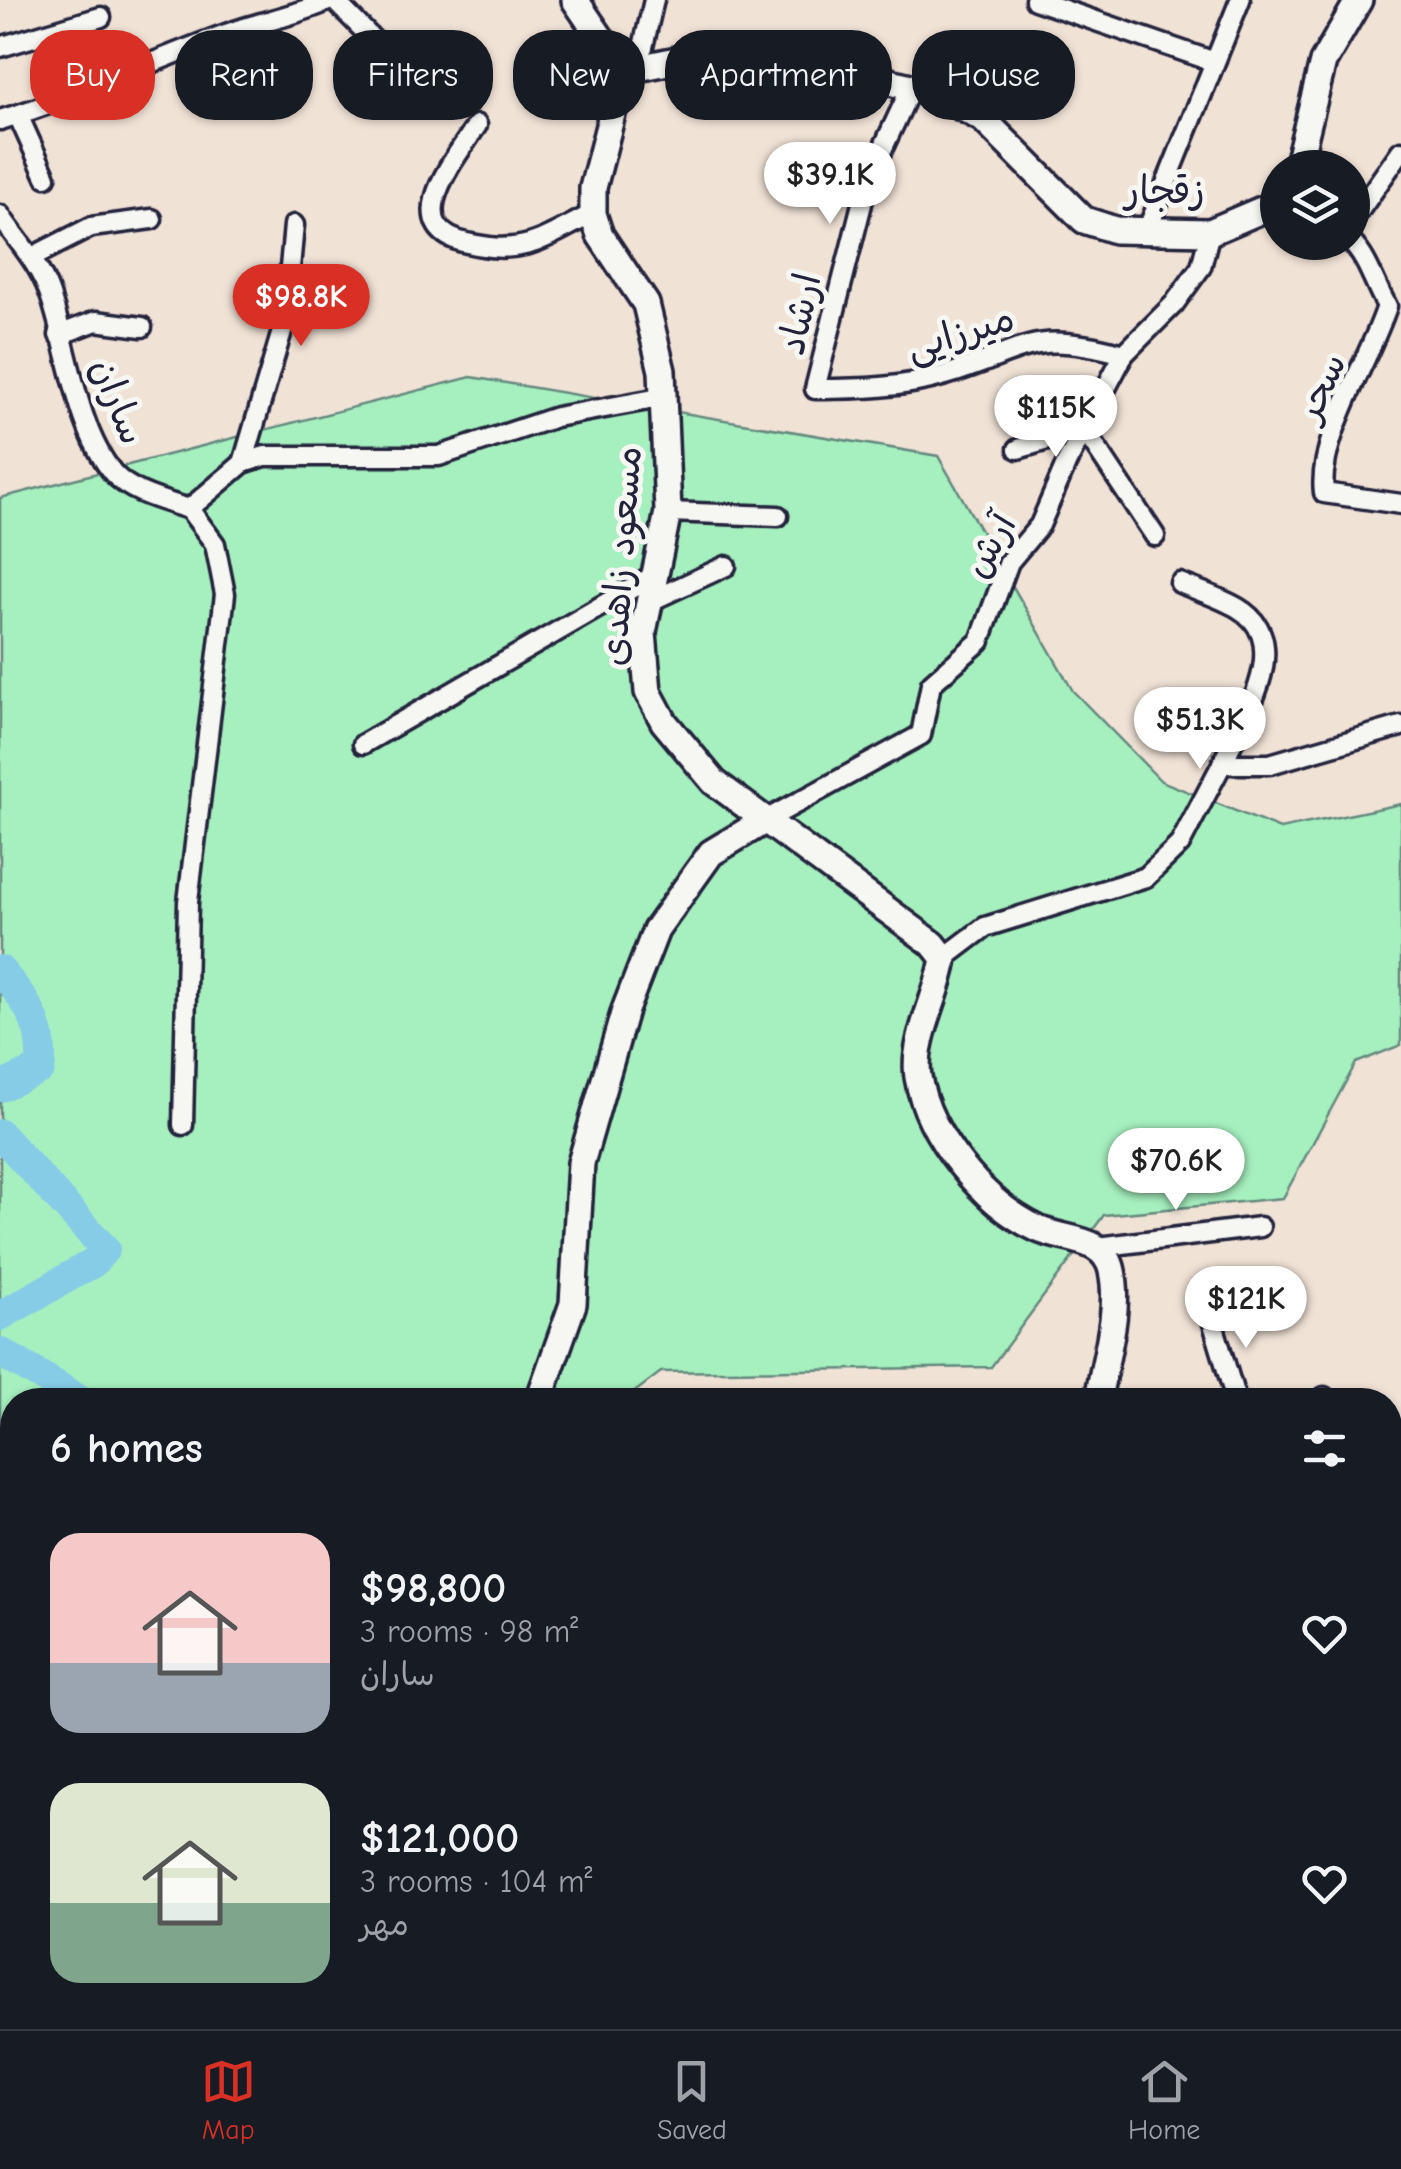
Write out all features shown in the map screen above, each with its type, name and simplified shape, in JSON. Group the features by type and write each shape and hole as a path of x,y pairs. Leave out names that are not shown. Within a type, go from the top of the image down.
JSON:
{"street":[{"path":"46,177 9,117 129,76 228,33 301,14 332,0 362,30"},
{"path":"575,0 595,30"},
{"path":"645,42 654,0"},
{"path":"1036,0 1212,61"},
{"path":"1146,233 1212,61 1240,0"},
{"path":"1301,150 1323,62 1359,0"},
{"path":"0,47 101,17"},
{"name":"زقجار","path":"645,67 687,58 757,71 878,79 912,88"},
{"name":"ارشاد","path":"815,389 868,180 912,88"},
{"path":"477,125 440,182 432,206 434,224 448,239 501,250 534,243 593,214 593,188 610,120"},
{"name":"زقجار","path":"984,120 1084,220 1115,230 1146,233 1210,232 1260,211"},
{"path":"1370,195 1401,151"},
{"name":"ساران","path":"0,214 32,257 50,294 80,406 114,474 149,496 188,509"},
{"name":"مسعود زاهدی","path":"593,214 600,235 646,304 656,335 665,397 668,512 646,603 642,660 648,692 664,722 714,782 933,944 944,958"},
{"path":"32,257 91,226 152,219"},
{"path":"243,463 285,321 294,225"},
{"name":"آرش","path":"764,821 921,735 930,684 980,641 1009,562 1040,525 1084,428 1124,354 1174,304 1201,267 1210,232"},
{"name":"سحر","path":"1367,260 1370,278 1387,306 1372,351 1333,432 1321,469 1324,493 1401,504"},
{"path":"60,335 96,321 142,327"},
{"name":"میرزایی","path":"815,389 880,389 946,375 1038,341 1074,341 1124,354"},
{"path":"183,1126 190,884 225,594 215,544 188,509 243,463 289,454 439,456 556,417 665,397"},
{"path":"1018,449 1084,428 1155,536"},
{"path":"668,512 778,516"},
{"path":"646,603 726,566"},
{"path":"364,744 653,576"},
{"path":"1180,583 1242,610 1263,639 1263,678 1180,844 1146,877 985,927 944,958 918,1074 937,1126 979,1187 1037,1228 1098,1247 1260,1227"},
{"path":"1222,764 1270,764 1401,726"},
{"path":"543,1388 574,1304 581,1163 625,1010 656,930 712,853 764,821"},
{"path":"1098,1247 1112,1268 1114,1294 1100,1388"},
{"path":"1210,1317 1232,1388"}],"green space":[{"path":"471,377 938,456 1073,691 1161,781 1280,829 1401,804 1401,1045 1356,1063 1283,1198 1104,1215 991,1367 661,1372 640,1388 0,1388 0,498"}],"waterway":[{"path":"0,970 32,1016 41,1054 40,1069 0,1087"},
{"path":"0,1134 105,1249 93,1263 0,1316"},
{"path":"0,1352 61,1388"}]}
